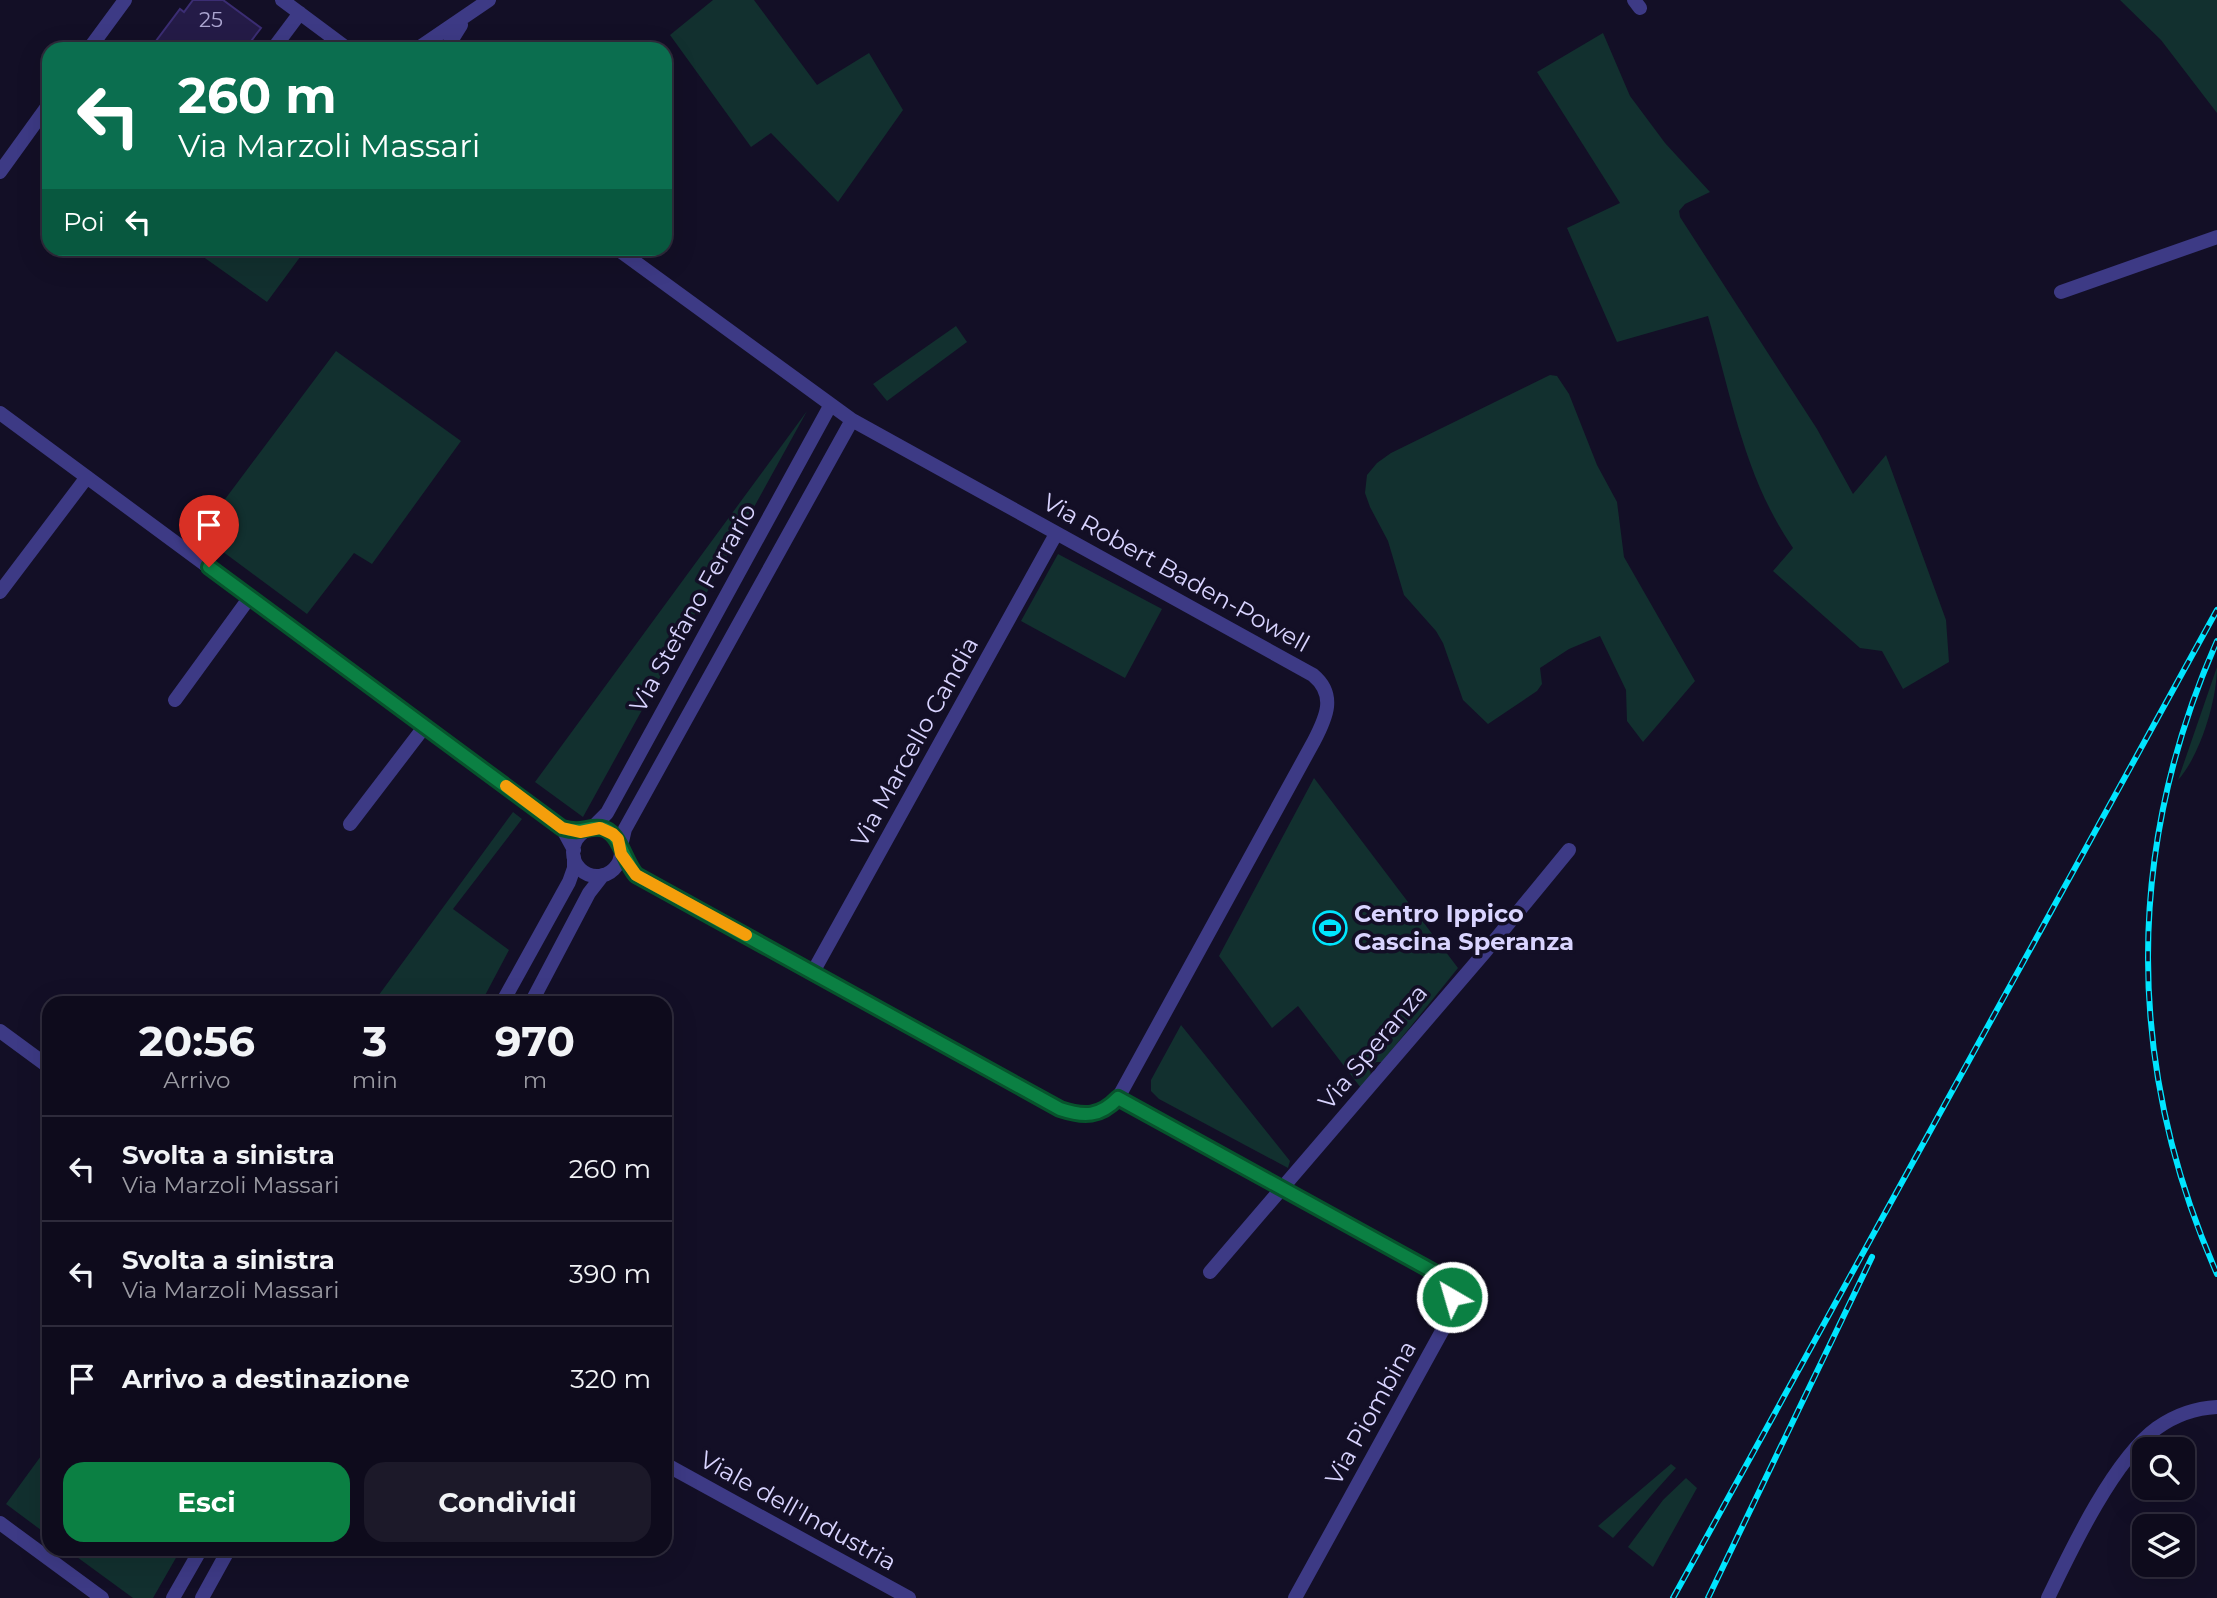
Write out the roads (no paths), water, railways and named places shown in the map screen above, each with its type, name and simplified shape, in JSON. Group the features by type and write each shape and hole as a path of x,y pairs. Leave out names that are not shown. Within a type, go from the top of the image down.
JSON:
{"street":[{"path":"94,42 125,0"},
{"path":"282,0 339,42"},
{"path":"428,42 489,0"},
{"path":"277,42 300,13"},
{"path":"451,42 466,18"},
{"path":"0,172 42,114"},
{"path":"2061,292 2217,237"},
{"name":"Via Robert Baden-Powell","path":"627,256 852,420 1313,675 1322,685 1328,703 1326,718 1118,1098"},
{"name":"Via Stefano Ferrario","path":"589,830 607,813 830,406"},
{"path":"0,413 562,828 582,870 588,873 636,875 1060,1109 1085,1116 1095,1114 1118,1098"},
{"name":"Via Stefano Ferrario","path":"621,850 627,825 852,420"},
{"path":"0,592 87,477"},
{"name":"Via Marcello Candia","path":"813,972 1056,534"},
{"path":"175,700 250,597"},
{"path":"350,824 425,726"},
{"path":"562,828 600,828 613,834 636,875"},
{"path":"506,996 569,883 575,842 589,830"},
{"path":"535,996 588,894 605,874 615,867 621,850"},
{"name":"Via Speranza","path":"1210,1272 1569,850"},
{"path":"0,1031 42,1062"},
{"name":"Via Piombina","path":"1118,1098 1437,1274 1447,1284 1452,1303 1447,1322 1295,1598"},
{"path":"2048,1598 2076,1540 2131,1453 2146,1437 2173,1419 2217,1407"},
{"name":"Viale dell'Industria","path":"672,1468 909,1598"},
{"path":"0,1523 42,1554"},
{"path":"45,1556 102,1598"},
{"path":"173,1598 197,1556"},
{"path":"202,1598 225,1556"}],"railway":[{"path":"1673,1598 2217,610"},
{"path":"2217,641 2187,719 2165,798 2152,878 2148,957 2152,1037 2165,1116 2187,1195 2217,1274"},
{"path":"1708,1598 1872,1257"}],"place":[{"name":"Centro Ippico Cascina Speranza","path":"1330,928"}]}
